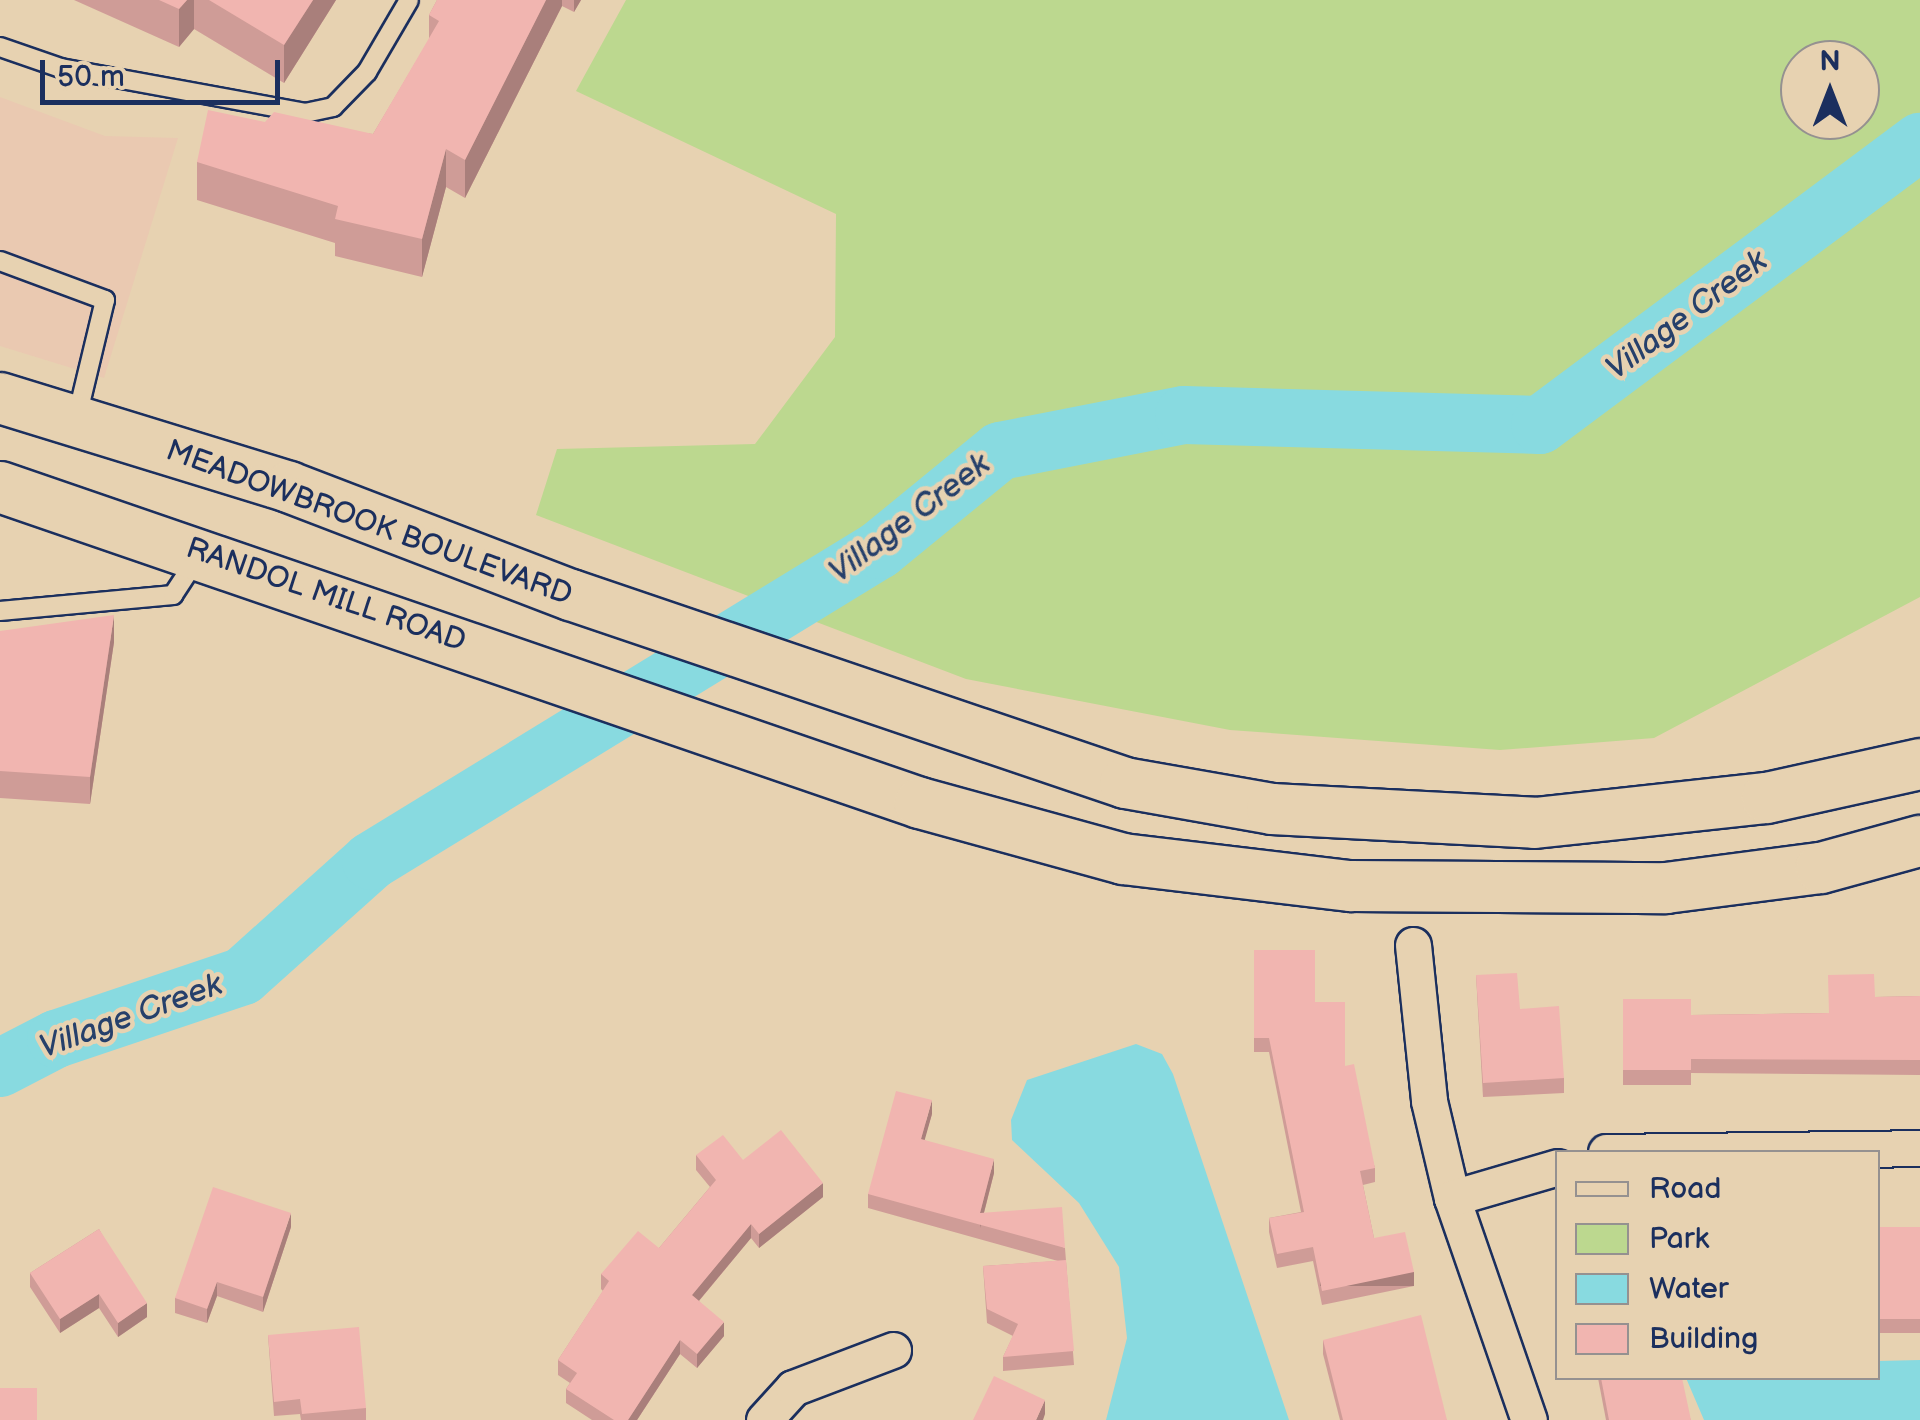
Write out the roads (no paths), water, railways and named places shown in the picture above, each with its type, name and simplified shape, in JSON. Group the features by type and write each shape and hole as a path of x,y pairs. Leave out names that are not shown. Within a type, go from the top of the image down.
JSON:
{"main road":[{"name":"MEADOWBROOK BOULEVARD","path":"0,398 289,487 571,595 900,710 1125,783 1272,808 1516,822 1767,798 1920,764"},
{"name":"RANDOL MILL ROAD","path":"0,486 201,551 838,774 1124,859 1351,886 1666,888 1821,868 1920,841"}],"street":[{"path":"1413,945 1429,1100 1452,1198 1529,1420"},
{"path":"1763,1150 1920,1148"},
{"path":"1452,1198 1555,1168"},
{"path":"764,1420 793,1388 893,1350"}],"lane":[{"path":"0,47 61,68 306,113 334,108 367,72 409,0"},
{"path":"0,261 105,300 76,422"},
{"path":"0,611 173,596 201,551"}],"water":[{"path":"1136,1044 1162,1054 1173,1074 1289,1420 1106,1420 1127,1338 1119,1267 1079,1203 1012,1140 1011,1120 1027,1080"},
{"path":"1920,1360 1920,1420 1704,1420 1687,1380 1880,1380 1880,1361"}],"waterway":[{"name":"Village Creek","path":"0,1068 56,1039 243,976 371,861 879,550 1000,451 1184,415 1540,425 1920,142"}]}
